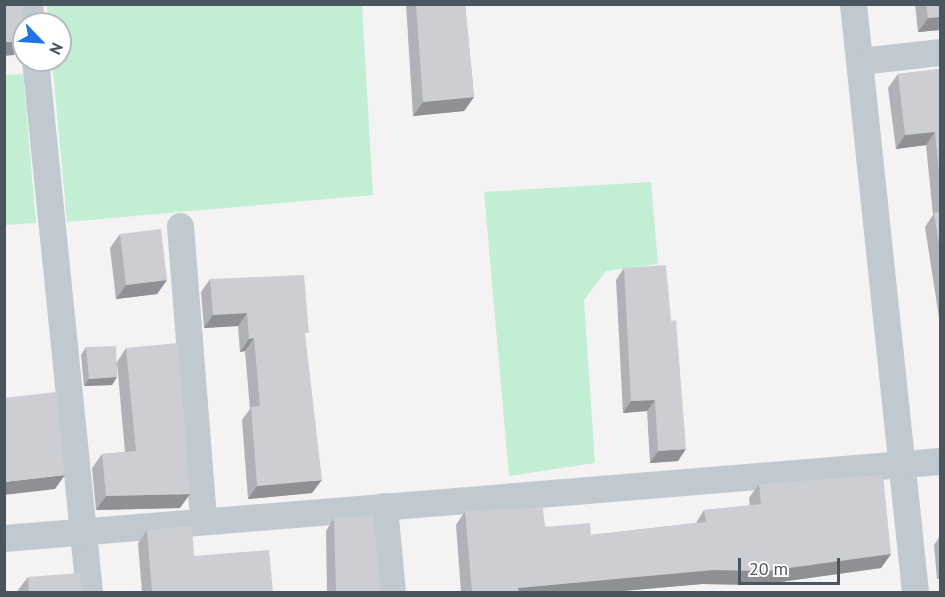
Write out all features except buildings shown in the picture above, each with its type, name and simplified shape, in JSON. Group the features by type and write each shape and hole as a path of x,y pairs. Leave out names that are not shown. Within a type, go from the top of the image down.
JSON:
{"street":[{"path":"853,4 861,61 915,592"},
{"path":"861,61 940,52"},
{"path":"35,72 88,592"},
{"path":"180,225 203,518"},
{"path":"4,538 203,518 384,506 940,461"},
{"path":"384,506 392,592"}],"green space":[{"path":"47,5 362,5 373,195 67,222 53,72 72,72 72,12 47,12"},
{"path":"23,74 36,223 5,225 4,75"},
{"path":"651,182 658,264 606,271 584,300 595,463 509,476 484,192"}]}
